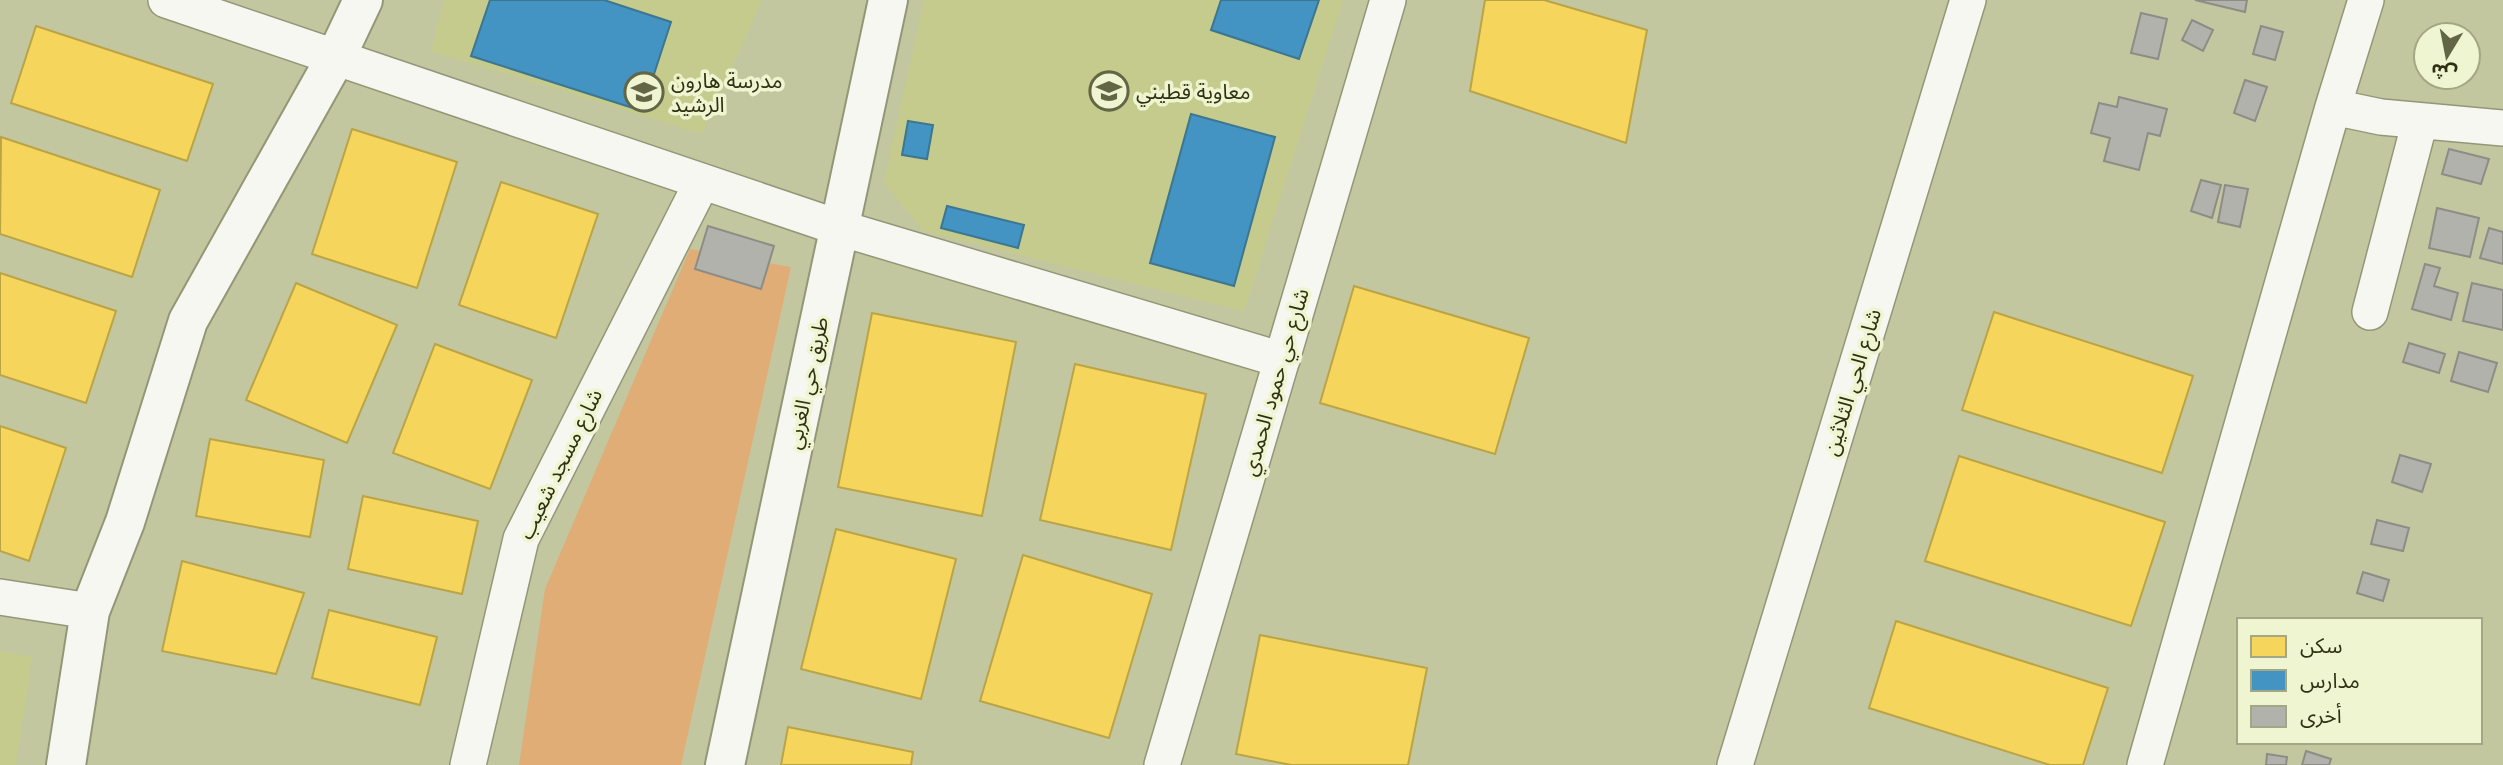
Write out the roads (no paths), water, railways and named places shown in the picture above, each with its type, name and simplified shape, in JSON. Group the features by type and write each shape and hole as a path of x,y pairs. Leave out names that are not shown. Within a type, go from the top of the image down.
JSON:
{"street":[{"path":"166,0 839,228 1282,360"},
{"path":"66,765 90,611 125,522 188,321 336,57 363,0"},
{"name":"طريق حي الغربي","path":"725,765 888,0"},
{"name":"شارع حي حمود الحمدي","path":"1162,765 1388,0"},
{"name":"شارع الحي الثلاثين","path":"1735,765 1968,0"},
{"path":"2146,765 2333,107 2366,0"},
{"path":"2333,107 2381,117 2503,128"},
{"path":"2370,312 2420,121"},
{"name":"شارع مسجد شعيب","path":"468,765 521,538 702,182"},
{"path":"0,597 90,611"}],"place":[{"name":"معاوية قطيني","path":"1109,91"},
{"name":"مدرسة هارون الرشيد","path":"644,92"}]}
